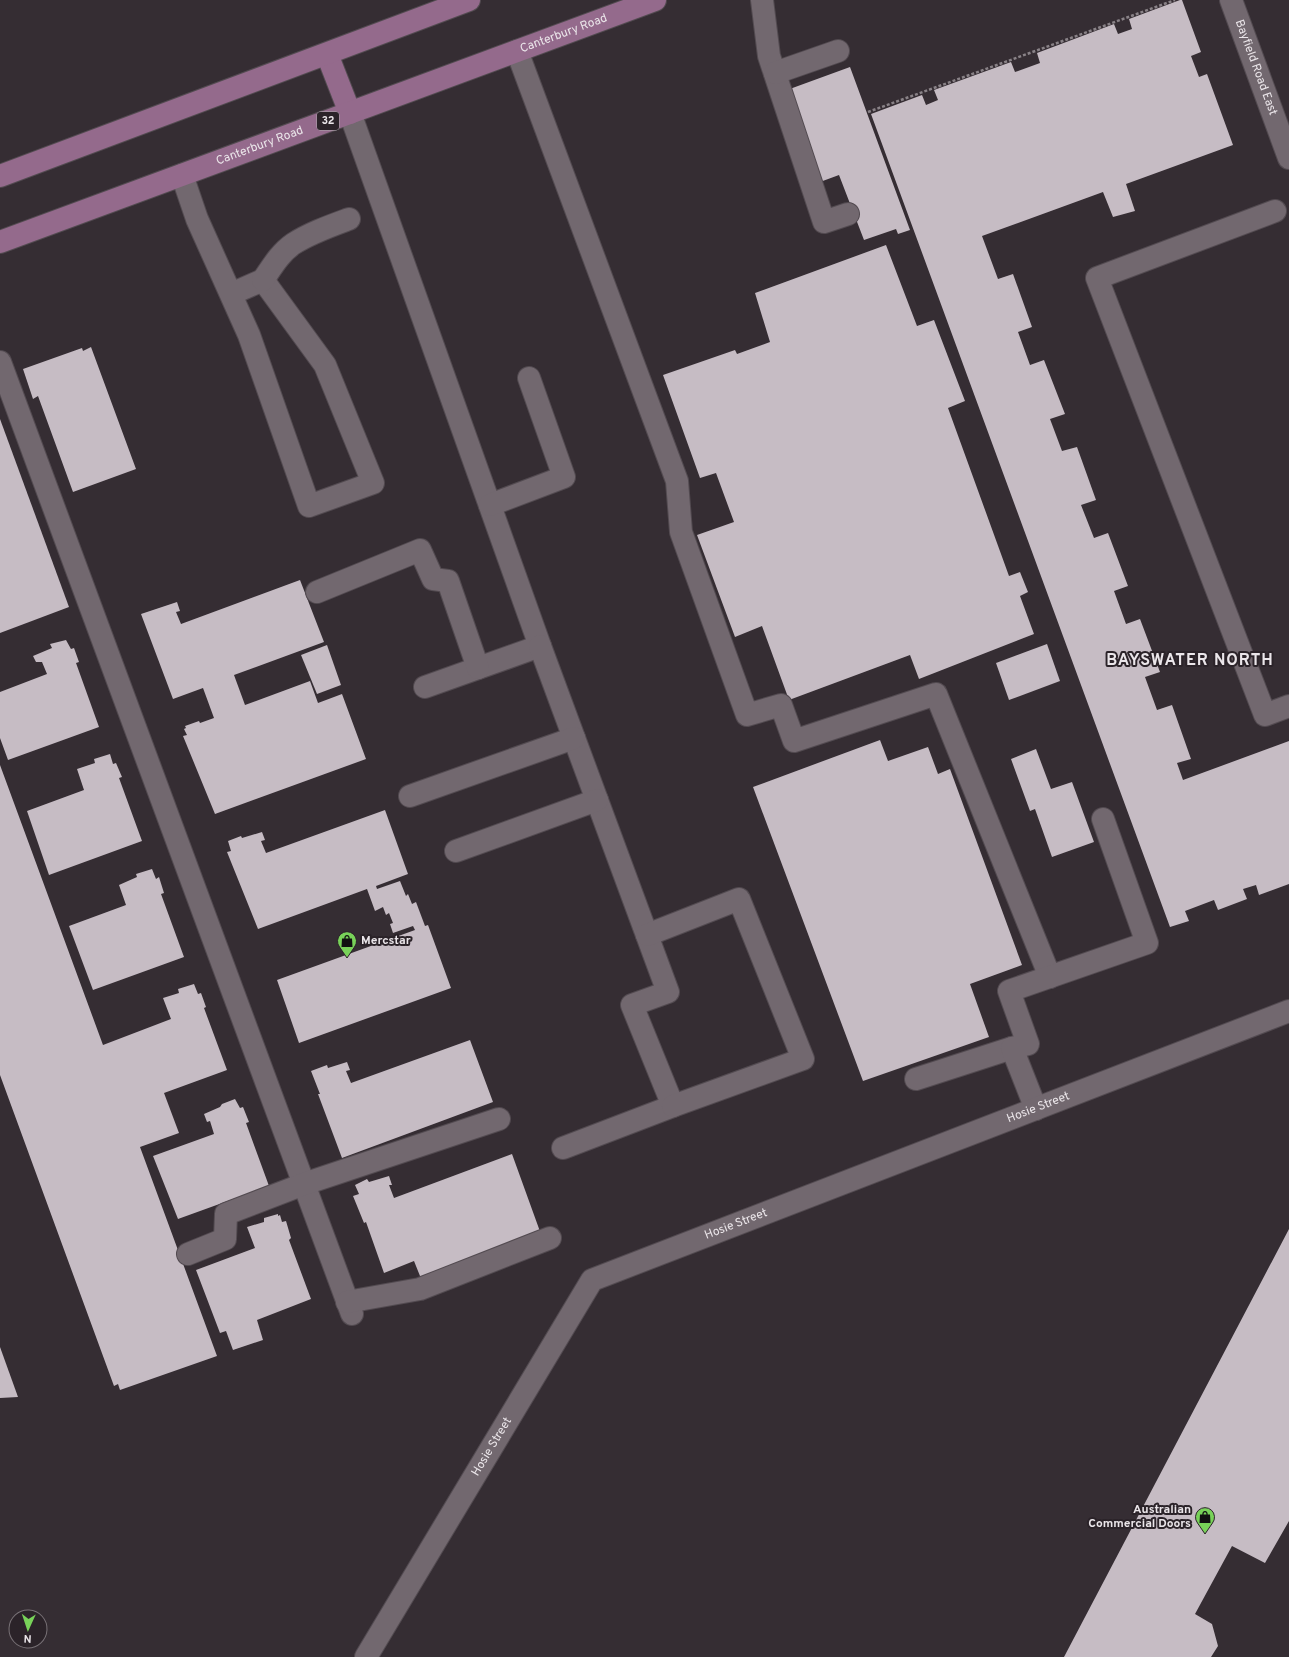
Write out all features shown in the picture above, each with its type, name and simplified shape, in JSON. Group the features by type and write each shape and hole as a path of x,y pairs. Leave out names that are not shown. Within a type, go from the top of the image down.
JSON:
{"main road":[{"path":"0,176 469,0"},
{"name":"Canterbury Road","path":"0,242 655,0"},
{"path":"327,54 350,113"}],"street":[{"path":"408,23 440,0"},
{"path":"762,0 769,56 824,222 848,214"},
{"name":"Bayfield Road East","path":"1231,0 1289,158"},
{"path":"518,51 677,481 682,532 747,715 781,704 794,741 936,694 1050,977"},
{"path":"775,73 838,51"},
{"path":"350,113 540,646 668,992 632,1005 673,1106"},
{"path":"182,175 197,219 249,335 309,506 373,483 326,365 263,280"},
{"path":"1275,211 1098,278 1265,715 1289,706"},
{"path":"231,294 263,280 279,258 292,245 309,235 349,219"},
{"path":"0,362 349,1308 420,1289 550,1238"},
{"path":"490,505 564,477 529,378"},
{"path":"317,592 420,550 433,579 448,581 478,668"},
{"path":"425,687 540,646"},
{"path":"410,796 574,738"},
{"path":"456,852 597,800"},
{"path":"916,1079 1028,1044 1009,991 1147,943 1103,819"},
{"path":"563,1148 803,1059 739,899 647,935"},
{"name":"Hosie Street","path":"366,1657 592,1280 1289,1011"},
{"path":"1012,1048 1036,1109"},
{"path":"188,1254 225,1239 226,1214 304,1184 499,1119"}],"path":[{"path":"868,112 1175,0"}],"building":[{"path":"1182,0 1201,52 1191,56 1199,77 1207,74 1233,145 1126,184 1135,211 1113,217 1103,192 982,236 998,279 1013,274 1032,327 1018,332 1030,365 1044,360 1065,414 1050,419 1062,451 1077,447 1096,500 1081,505 1094,538 1108,533 1128,586 1114,591 1126,624 1140,619 1160,672 1145,677 1157,710 1172,705 1191,759 1177,763 1183,780 1289,741 1289,884 1259,895 1256,885 1243,889 1247,899 1218,910 1214,900 1185,911 1189,921 1170,927 871,114 922,95 926,105 938,100 934,90 1011,62 1015,72 1040,63 1037,53 1114,24 1118,34 1132,29 1129,19"},
{"path":"850,67 910,230 898,234 896,229 864,240 839,175 820,182 787,90"},
{"path":"886,245 917,326 934,320 965,401 948,408 1009,576 1020,572 1028,592 1020,596 1034,634 919,679 910,655 789,700 762,626 735,637 697,535 734,522 716,473 700,478 663,375 735,350 737,354 770,342 755,293"},
{"path":"91,347 136,469 73,492 38,396 33,399 23,369 82,348 83,351"},
{"path":"0,419 69,607 0,633"},
{"path":"300,580 324,642 234,675 245,705 310,681 318,703 342,694 366,759 215,814 183,736 187,735 184,729 186,728 185,726 214,718 203,688 173,699 141,614 177,602 180,611 176,612 181,624"},
{"path":"66,640 71,649 74,648 79,662 76,663 99,727 8,760 0,738 0,692 47,674 42,662 36,662 33,656 52,648 50,644"},
{"path":"1047,644 1060,681 1009,700 996,663"},
{"path":"327,645 341,685 317,694 301,655"},
{"path":"880,740 888,761 928,747 938,774 950,769 1022,965 970,984 989,1037 863,1081 753,787"},
{"path":"1036,749 1051,789 1072,782 1094,842 1052,857 1035,809 1030,811 1011,759"},
{"path":"110,754 113,764 116,763 122,777 119,778 142,841 49,875 27,811 84,790 77,769 95,763 94,759"},
{"path":"0,765 103,1045 171,1019 163,998 179,993 178,989 194,984 198,994 201,993 206,1007 204,1008 227,1070 164,1093 179,1133 140,1147 217,1356 120,1390 118,1384 114,1386 0,1075"},
{"path":"385,810 408,874 376,886 377,889 400,881 406,896 408,894 412,904 416,902 425,926 428,925 451,988 299,1043 277,980 415,930 413,926 393,933 390,924 393,923 389,913 386,915 383,907 375,911 367,889 258,929 227,852 231,851 228,841 241,836 242,838 262,832 265,840 261,841 266,853"},
{"path":"152,869 156,879 159,877 164,893 161,894 184,957 93,990 69,926 126,905 119,885 137,877 136,874"},
{"path":"470,1040 493,1102 342,1158 311,1071 327,1065 328,1068 347,1062 350,1070 346,1071 351,1083"},
{"path":"235,1099 240,1108 243,1107 249,1122 246,1123 269,1186 178,1219 153,1156 214,1134 210,1121 207,1122 204,1114"},
{"path":"512,1154 542,1237 422,1281 414,1261 384,1273 366,1222 364,1223 353,1196 359,1194 355,1185 367,1179 369,1182 389,1176 392,1185 389,1185 394,1198"},
{"path":"278,1214 278,1216 280,1215 282,1222 286,1221 291,1238 289,1240 311,1299 257,1320 263,1340 233,1350 226,1331 220,1333 196,1270 255,1248 247,1227 264,1222 264,1218"},
{"name":"Australian Commercial Doors","path":"1289,1229 1289,1521 1265,1563 1232,1546 1195,1614 1212,1624 1218,1646 1211,1657 1064,1657"},
{"path":"0,1347 18,1397 0,1398"}],"place":[{"name":"Mercstar","path":"347,958"},
{"name":"Australian Commercial Doors","path":"1205,1534"}],"district":[{"name":"BAYSWATER NORTH","path":"1190,661"}]}
